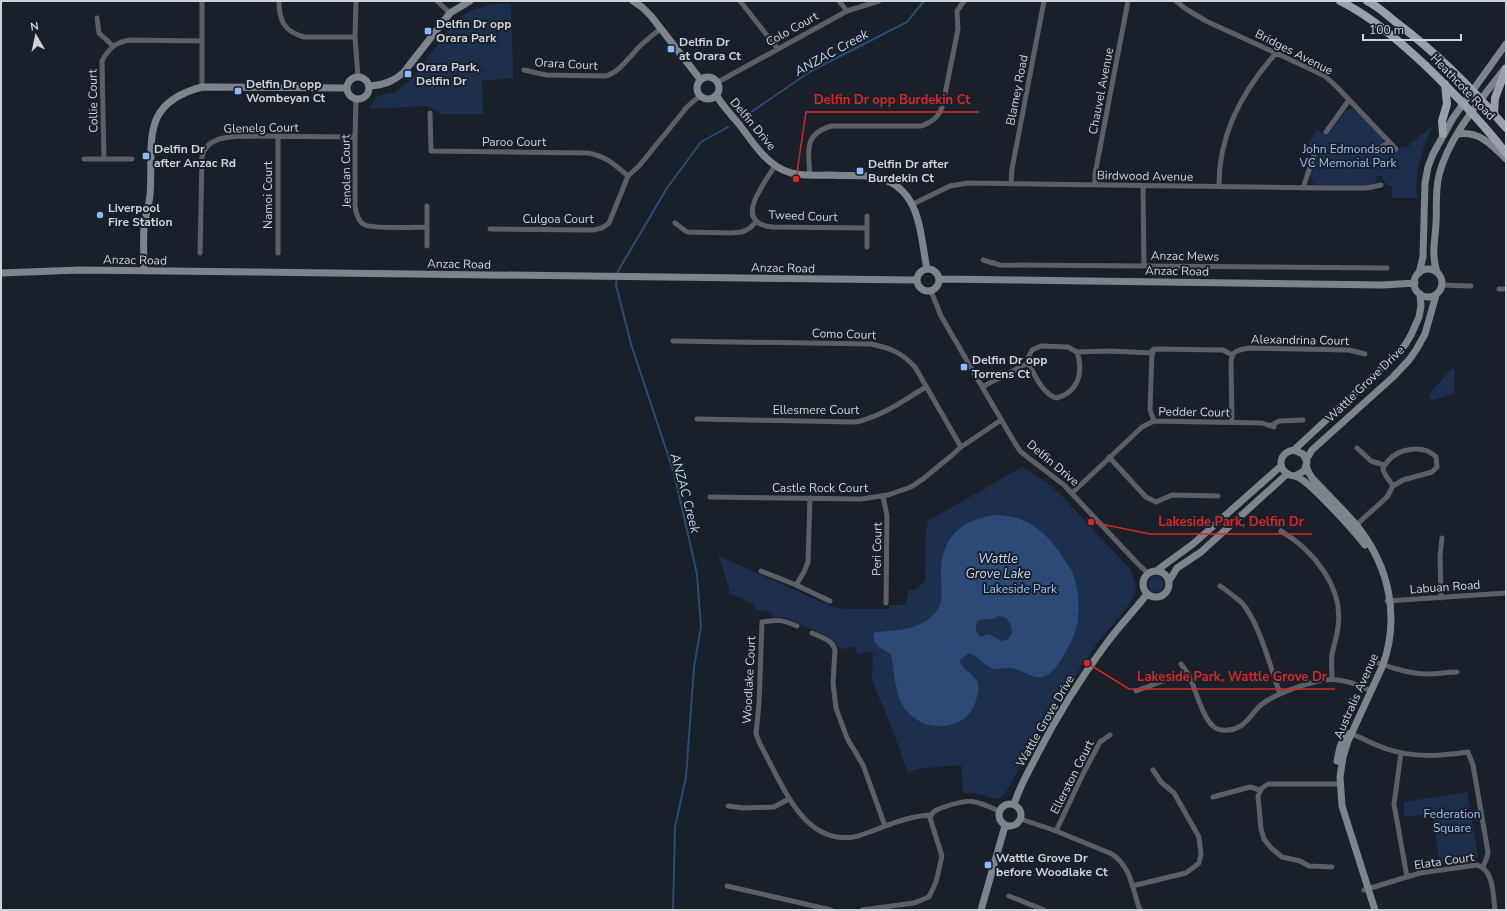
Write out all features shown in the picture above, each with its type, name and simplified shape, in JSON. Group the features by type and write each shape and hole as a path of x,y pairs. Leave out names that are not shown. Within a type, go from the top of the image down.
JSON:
{"main road":[{"name":"Heathcote Road","path":"1340,1 1372,20 1400,42 1464,103 1506,153"},
{"name":"Heathcote Road","path":"1367,1 1420,40 1481,99 1506,128"},
{"path":"1494,114 1495,98 1506,69"},
{"path":"1443,134 1442,121 1446,104 1445,84"}],"street":[{"path":"202,1 202,87"},
{"path":"279,1 281,19 289,31 304,37 355,37"},
{"path":"356,1 355,37 358,77"},
{"path":"437,1 450,13"},
{"path":"369,86 381,85 392,81 404,72 450,13 470,1"},
{"path":"633,1 642,7 700,79"},
{"path":"740,1 778,48"},
{"path":"839,1 847,12"},
{"name":"Colo Court","path":"718,82 778,48 847,12 879,1"},
{"path":"810,175 809,161 811,139 816,132 823,128 831,126 921,126 930,123 936,118 941,112 943,104 958,29 957,11 964,1"},
{"name":"Blamey Road","path":"1011,184 1012,169 1044,1"},
{"name":"Chauvel Avenue","path":"1095,185 1095,174 1128,1"},
{"name":"Bridges Avenue","path":"1176,1 1206,21 1325,76 1396,149"},
{"path":"97,18 99,33 113,46 130,40 202,41"},
{"name":"Orara Court","path":"524,70 546,75 606,76 613,74 641,45 660,29"},
{"path":"1506,44 1472,90 1443,134 1428,167 1425,183 1423,257 1415,283 1415,287 1420,294 1427,297 1436,295 1441,289 1442,285 1433,257 1439,176 1444,160 1472,112 1506,66"},
{"name":"Collie Court","path":"104,159 102,61 106,53 113,46"},
{"path":"1219,187 1221,158 1232,119 1248,87 1276,53"},
{"path":"358,77 365,79 369,86 366,96 360,100 350,97 346,92 349,81 358,77"},
{"path":"710,77 718,82 719,89 716,96 707,100 700,97 696,88 700,79 710,77"},
{"path":"144,271 144,227 150,196 152,129 161,111 171,100 181,94 202,87 346,88"},
{"name":"Delfin Drive","path":"716,96 763,155 775,166 793,173 810,175 868,176 878,178 897,187 913,204 918,219 927,269"},
{"name":"Culgoa Court","path":"490,229 593,230 602,228 608,223 628,176 640,166 687,107 700,97"},
{"name":"Jenolan Court","path":"356,100 354,137 355,207 357,215 361,222 366,226 427,227"},
{"path":"1326,132 1349,100"},
{"name":"Paroo Court","path":"430,113 431,151 593,154 608,159 628,176"},
{"path":"1458,134 1471,133 1479,136 1506,159"},
{"name":"Glenelg Court","path":"200,253 203,150 216,139 227,136 354,137"},
{"name":"Namoi Court","path":"278,137 278,253"},
{"path":"1381,148 1388,142"},
{"path":"1303,188 1314,155"},
{"path":"84,159 132,159"},
{"name":"Tweed Court","path":"775,166 754,199 752,215 756,222 764,226 773,227 866,228"},
{"name":"Birdwood Avenue","path":"913,204 950,186 968,183 1303,188 1367,188 1380,185"},
{"path":"1143,186 1144,266"},
{"path":"427,206 427,246"},
{"path":"867,216 867,247"},
{"path":"675,223 687,232 732,233 742,232 750,228 756,222"},
{"name":"Anzac Mews","path":"983,260 1000,266 1387,268"},
{"path":"927,269 935,271 940,279 937,288 927,292 920,289 916,280 919,273 927,269"},
{"name":"Anzac Road","path":"1,273 57,270 916,280"},
{"path":"1419,273 1428,270 1437,272"},
{"name":"Anzac Road","path":"940,279 1383,285 1415,283"},
{"path":"1442,285 1471,286"},
{"path":"1499,289 1506,289"},
{"name":"Delfin Drive","path":"931,291 941,316 1021,452 1072,493 1148,573"},
{"name":"Wattle Grove Drive","path":"1294,450 1392,359 1411,335 1419,317 1420,294"},
{"name":"Wattle Grove Drive","path":"1306,463 1312,450 1409,360 1425,334 1436,295"},
{"name":"Como Court","path":"673,341 871,344 896,351 906,357 914,367 961,447"},
{"path":"1077,352 1080,360 1078,380 1075,386 1067,393 1056,398 1049,395 1044,390 1028,363 1030,353 1035,347 1068,347 1077,352 1109,351 1153,353"},
{"name":"Alexandrina Court","path":"1232,355 1235,352 1249,348 1349,350 1365,354"},
{"path":"1154,421 1150,410 1152,351 1154,349 1223,350 1232,355 1232,423"},
{"path":"982,387 1028,363"},
{"name":"Ellesmere Court","path":"697,419 856,422 867,420 878,415 926,387"},
{"name":"Castle Rock Court","path":"710,497 861,499 883,496 911,487 957,452 961,447 1001,420"},
{"name":"Pedder Court","path":"1072,493 1142,427 1154,421 1262,423 1272,427 1280,421 1303,420"},
{"path":"1357,448 1371,461 1384,465"},
{"path":"1354,527 1387,497 1393,486 1408,479 1432,472 1437,466 1436,457 1428,451 1409,449 1401,451 1384,465 1384,470 1393,486"},
{"path":"1294,450 1300,452 1305,457 1306,463 1302,472 1295,476 1287,474 1280,462 1286,452 1294,450"},
{"path":"1109,457 1146,498 1156,502 1172,496 1218,496"},
{"name":"Australis Avenue","path":"1306,463 1312,478 1371,546 1381,565 1387,583 1391,621 1390,637 1381,664 1349,732 1337,784 1370,910"},
{"path":"1156,571 1164,574 1168,581 1168,589 1163,596 1155,598 1144,591 1142,584 1148,573 1156,571 1193,544 1281,466"},
{"path":"1168,581 1177,568 1201,552 1287,474"},
{"name":"Australis Avenue","path":"1295,476 1300,477 1354,527"},
{"name":"Peri Court","path":"883,496 887,516 886,603"},
{"path":"796,585 808,562 810,498"},
{"path":"1281,531 1293,538 1317,562 1334,590 1339,614 1332,656 1332,679"},
{"path":"1441,598 1440,556 1442,538"},
{"path":"761,571 796,585 830,602"},
{"path":"1220,586 1242,604 1251,617 1280,694"},
{"name":"Labuan Road","path":"1388,601 1506,593"},
{"name":"Wattle Grove Drive","path":"1014,805 1051,727 1069,698 1107,642 1147,594"},
{"name":"Woodlake Court","path":"796,626 783,620 762,622 759,704 756,734 789,799 808,823 822,832 844,838 860,836 917,816 931,815 939,809 967,800 982,803 999,811"},
{"path":"812,633 829,641 834,645 836,650 833,683 836,708 848,738 863,765 885,826"},
{"path":"1181,664 1187,672 1207,718 1212,726 1219,730 1238,728 1246,722 1261,704 1280,694 1311,682 1332,679 1354,683 1369,690"},
{"path":"1381,664 1402,671 1421,674 1458,672"},
{"path":"1136,691 1187,672"},
{"path":"1349,732 1374,744 1401,753 1436,756 1468,752 1473,765 1488,852 1483,867"},
{"name":"Ellerston Court","path":"1056,831 1100,742 1110,735"},
{"path":"1401,753 1394,804 1406,877"},
{"path":"1132,886 1186,873 1199,863 1201,854 1199,838 1174,793 1160,782 1153,770"},
{"path":"1332,867 1313,867 1300,861 1282,857 1271,848 1262,834 1258,800 1260,790 1268,784 1337,784"},
{"path":"1213,797 1250,787 1260,790"},
{"path":"728,806 743,808 774,807 789,799"},
{"path":"1006,805 1014,805 1019,809 1021,819 1015,826 1005,826 1000,821 999,811 1006,805"},
{"path":"862,910 906,907 929,897 936,882 942,856 930,818 931,815"},
{"path":"1021,819 1056,831 1112,854 1118,858 1128,870 1140,910"},
{"path":"981,910 1005,826"},
{"name":"Elata Court","path":"1366,890 1426,872 1474,865 1483,867 1490,877 1495,910"},
{"path":"727,886 831,910"},
{"name":"Australis Avenue","path":"1366,890 1375,910"},
{"path":"1009,896 1044,910"}],"green space":[{"path":"493,4 511,4 513,78 482,81 483,114 442,114 427,106 368,109 378,96 395,92 412,79 456,20 472,10"},
{"name":"John Edmondson VC Memorial Park","path":"1352,109 1357,110 1382,137 1382,144 1376,148 1380,152 1387,147 1393,148 1396,152 1404,146 1406,148 1433,125 1418,167 1416,192 1418,198 1392,198 1392,186 1386,183 1382,176 1377,176 1376,181 1371,185 1318,185 1313,183 1310,175 1318,151 1307,147 1317,129 1327,136 1346,111"},
{"path":"1452,368 1455,370 1454,394 1433,400 1430,398 1429,394"},
{"name":"Lakeside Park","path":"1022,467 1046,482 1060,494 1130,569 1136,588 1134,596 1128,606 1098,642 1055,706 1005,794 994,799 977,794 963,793 961,765 916,769 908,773 872,680 873,653 868,652 858,655 855,646 840,648 825,635 784,617 774,617 765,610 757,611 754,604 729,593 729,588 719,556 832,607 847,609 889,609 889,605 905,605 908,590 915,590 925,581 926,531 928,521"},
{"path":"1156,576 1163,581 1164,584 1159,591 1156,592 1149,587 1148,584 1153,577"},
{"name":"Federation Square","path":"1467,792 1478,857 1440,863 1432,813 1404,817 1404,802"}],"water":[{"name":"Wattle Grove Lake","path":"996,515 1019,519 1038,529 1054,545 1071,570 1075,580 1079,606 1076,629 1070,644 1058,665 1047,676 1043,677 1032,676 1012,668 991,668 969,653 961,659 960,663 975,678 978,684 978,693 973,707 967,716 958,722 947,726 925,724 915,718 902,704 897,690 891,654 876,644 874,633 901,630 916,626 929,619 935,613 941,601 942,565 944,553 948,543 954,534 962,527 983,518","holes":["1002,616 1007,619 1011,627 1012,633 1008,639 1001,641 989,634 981,637 978,634 976,630 978,621 994,619"]}],"waterway":[{"name":"ANZAC Creek","path":"744,117 811,71 907,22 924,1"},
{"name":"ANZAC Creek","path":"617,275 667,188 701,142 728,127"},
{"name":"ANZAC Creek","path":"617,279 616,285 631,344 674,473 697,574 701,627 694,667 686,777 675,827 673,910"}],"place":[{"name":"Delfin Dr opp Orara Park","path":"428,31"},
{"name":"Delfin Dr at Orara Ct","path":"671,49"},
{"name":"Orara Park, Delfin Dr","path":"408,74"},
{"name":"Delfin Dr opp Wombeyan Ct","path":"238,91"},
{"name":"Delfin Dr after Anzac Rd","path":"146,156"},
{"name":"Delfin Dr after Burdekin Ct","path":"860,171"},
{"name":"Delfin Dr opp Burdekin Ct","path":"796,179"},
{"name":"Liverpool Fire Station","path":"100,215"},
{"name":"Delfin Dr opp Torrens Ct","path":"964,367"},
{"name":"Lakeside Park, Delfin Dr","path":"1091,522"},
{"name":"Lakeside Park, Wattle Grove Dr","path":"1087,663"},
{"name":"Wattle Grove Dr before Woodlake Ct","path":"988,865"}]}
